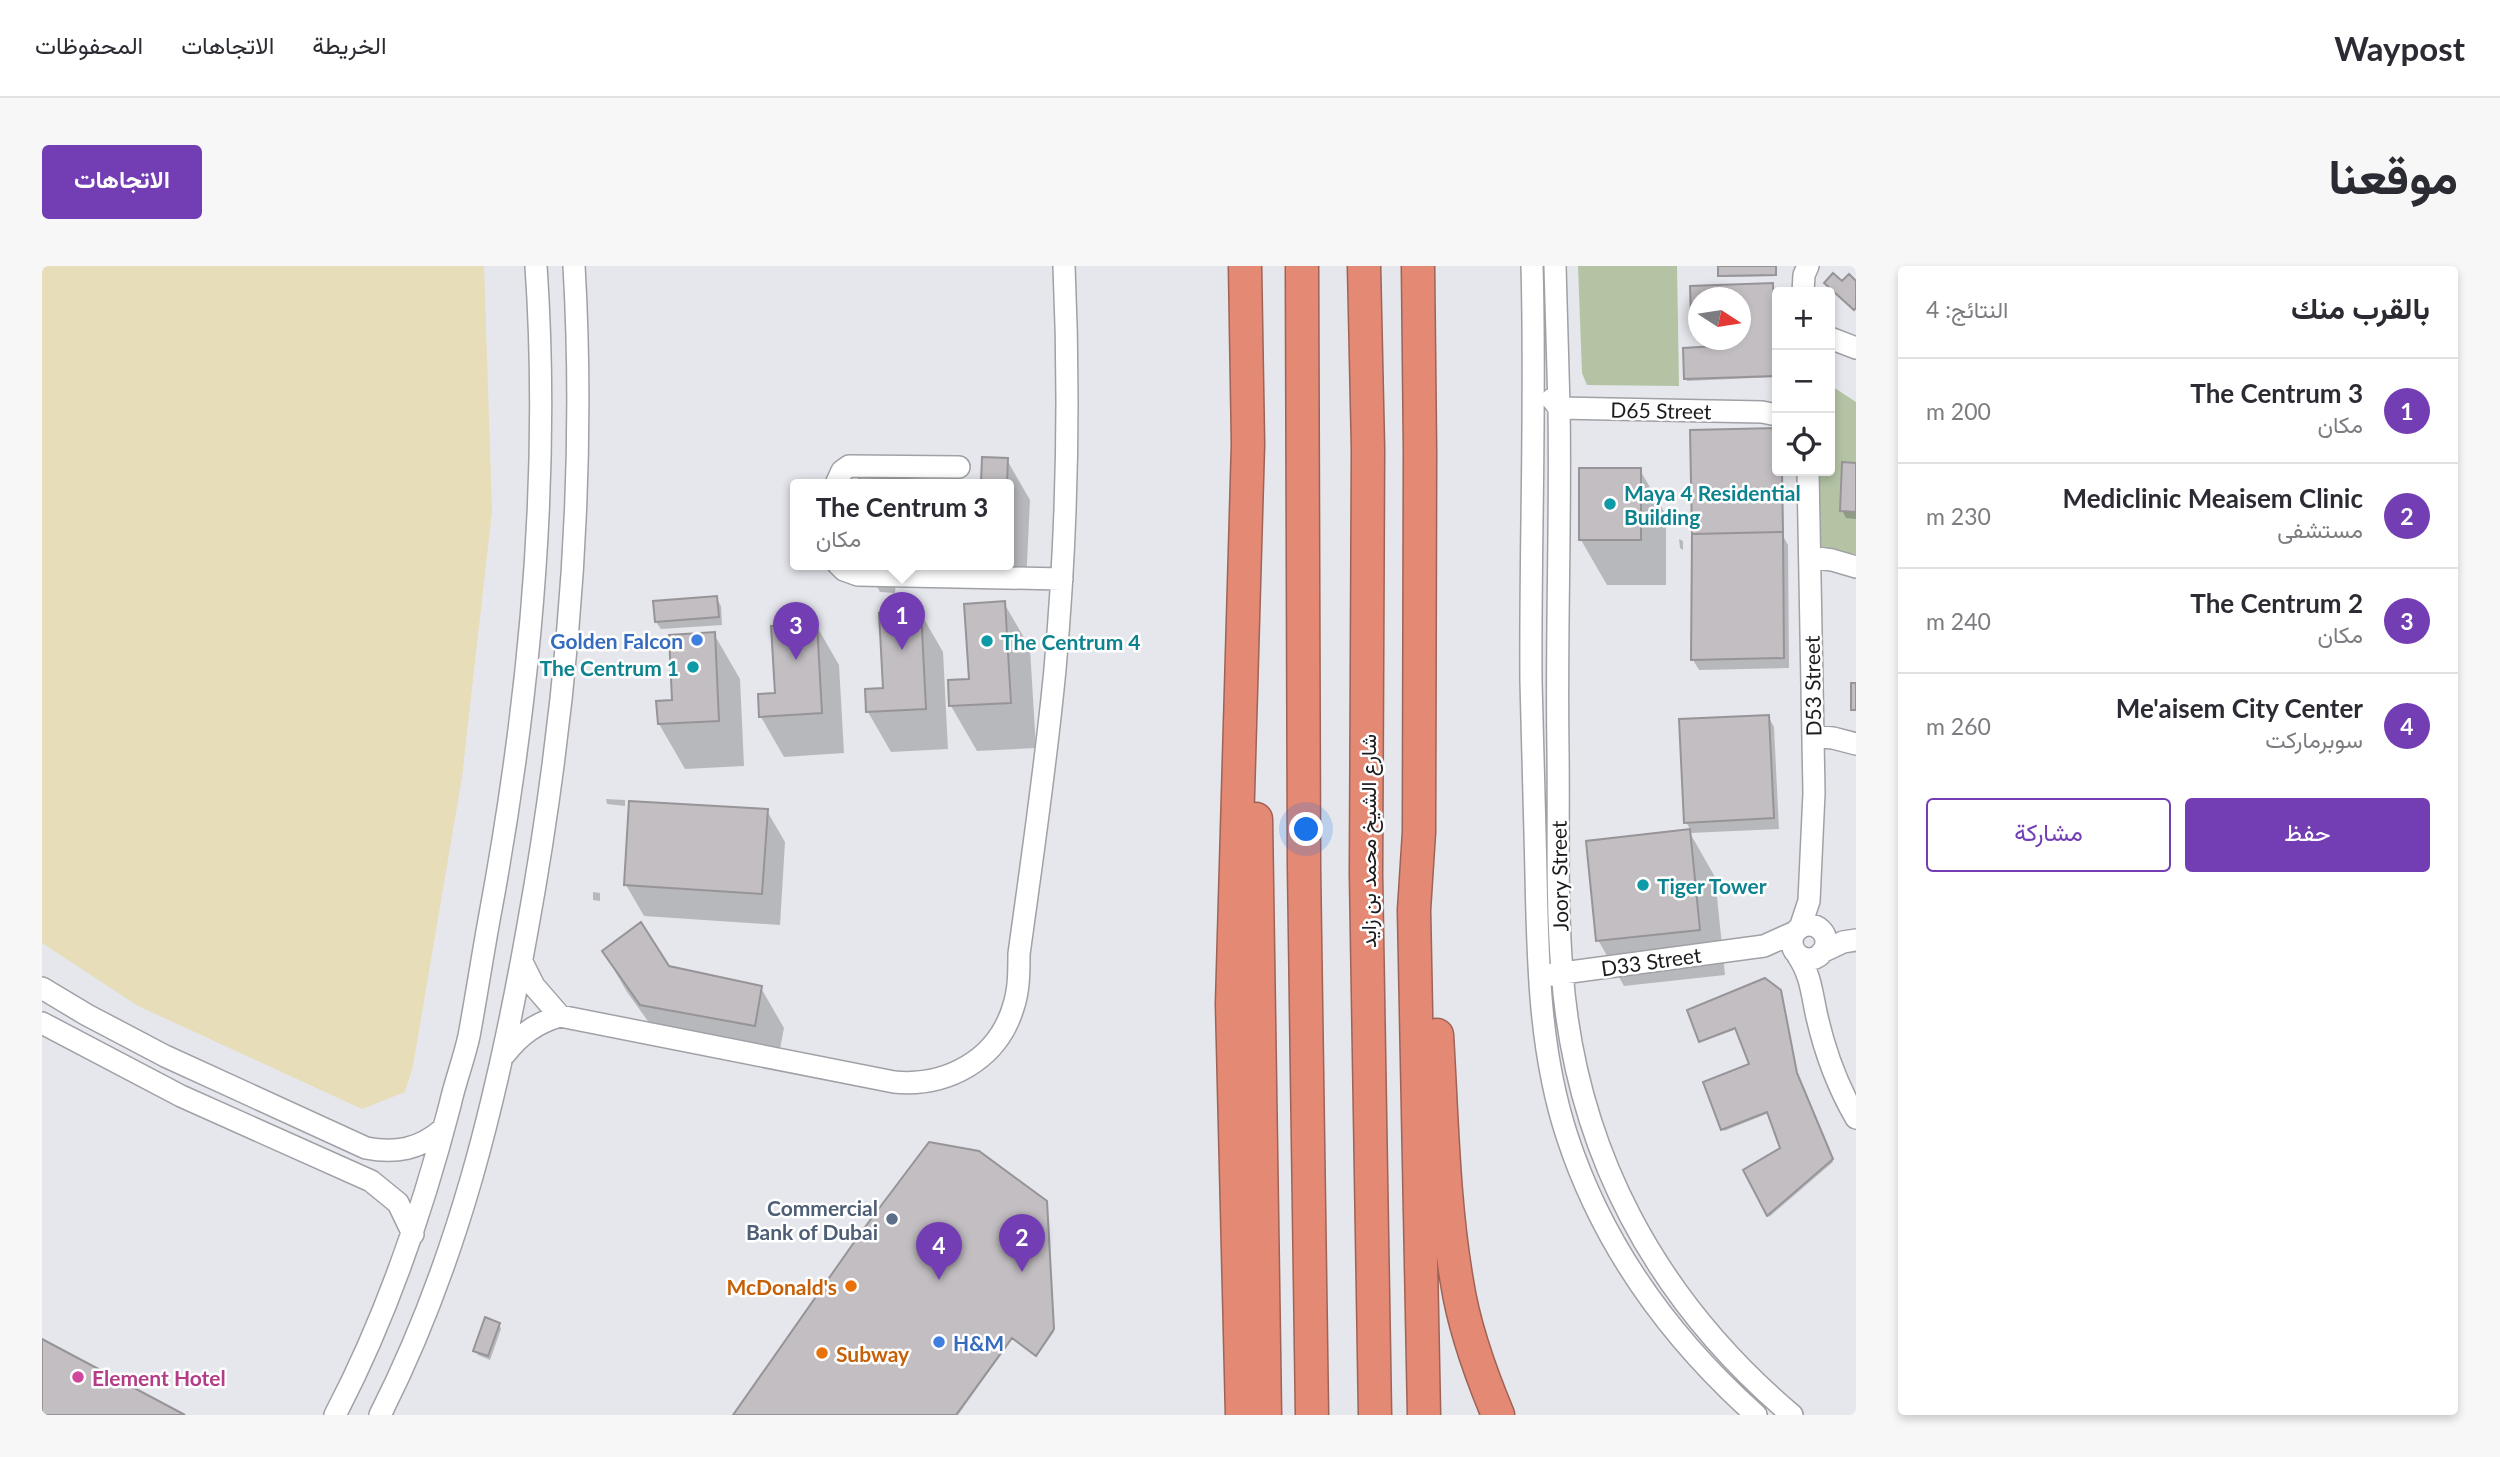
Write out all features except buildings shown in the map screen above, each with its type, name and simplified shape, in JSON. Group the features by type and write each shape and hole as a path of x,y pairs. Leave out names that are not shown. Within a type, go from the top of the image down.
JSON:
{"highway":[{"path":"1242,1415 1231,1004 1248,444 1245,266"},
{"path":"1302,266 1304,867 1312,1415"},
{"name":"شارع الشيخ محمد بن زايد","path":"1364,266 1367,449 1366,874 1375,1415"},
{"path":"1418,266 1419,832 1414,911 1424,1415"},
{"path":"1242,584 1255,762 1265,1415"},
{"path":"1419,832 1428,911 1452,1250 1473,1350 1498,1415"},
{"path":"1227,1415 1240,1312"}],"street":[{"path":"335,1415 374,1335 413,1234 468,1040 497,877 521,706 537,535 539,362 536,266"},
{"path":"380,1415 410,1351 447,1256 480,1150 505,1055 540,861 572,593 579,425 575,266"},
{"path":"505,1055 523,1034 560,1016 894,1082 920,1083 946,1078 980,1058 997,1040 1010,1018 1017,994 1019,954 1045,762 1062,579 1067,398 1064,266"},
{"name":"Joory Street","path":"1532,266 1534,311 1531,682 1539,976 1546,1049 1567,1135 1600,1217 1645,1293 1671,1328 1700,1362 1756,1415"},
{"name":"Joory Street","path":"1555,266 1559,408 1557,684 1562,973 1574,1059 1598,1146 1634,1227 1657,1266 1711,1337 1741,1370 1791,1415"},
{"path":"1803,287 1808,266"},
{"path":"1534,311 1544,326 1547,384 1551,397 1559,408"},
{"path":"1835,340 1856,348"},
{"name":"D65 Street","path":"1559,408 1772,411"},
{"path":"838,479 842,471 849,466 960,467"},
{"name":"D53 Street","path":"1808,476 1813,743 1809,942"},
{"path":"1810,565 1836,571 1856,566"},
{"path":"844,570 858,575 1062,579"},
{"path":"1813,743 1856,746"},
{"name":"D33 Street","path":"1539,976 1764,946 1854,940"},
{"path":"1809,942 1811,982 1825,1047 1836,1078 1856,1118"},
{"path":"522,962 534,986 560,1016"},
{"path":"42,988 155,1051 366,1148 382,1151 407,1149 430,1140 443,1129"},
{"path":"42,1023 211,1110 371,1181 398,1203 413,1234"}],"green space":[{"path":"1578,266 1677,266 1679,386 1587,385 1582,373"},
{"path":"1835,388 1856,402 1856,554 1817,550 1818,476 1835,476"}],"sand":[{"path":"42,266 484,266 492,511 462,777 413,1066 405,1092 362,1109 138,1006 42,943"}],"place":[{"name":"Maya 4 Residential Building","path":"1610,504"},
{"name":"Golden Falcon","path":"697,640"},
{"name":"The Centrum 4","path":"987,641"},
{"name":"The Centrum 3","path":"902,650"},
{"name":"The Centrum 2","path":"796,660"},
{"name":"The Centrum 1","path":"693,667"},
{"name":"Tiger Tower","path":"1643,885"},
{"name":"Commercial Bank of Dubai","path":"892,1219"},
{"name":"Mediclinic Meaisem Clinic","path":"1022,1272"},
{"name":"Me'aisem City Center","path":"939,1280"},
{"name":"McDonald's","path":"851,1286"},
{"name":"H&M","path":"939,1342"},
{"name":"Subway","path":"822,1353"},
{"name":"Element Hotel","path":"78,1377"}]}
